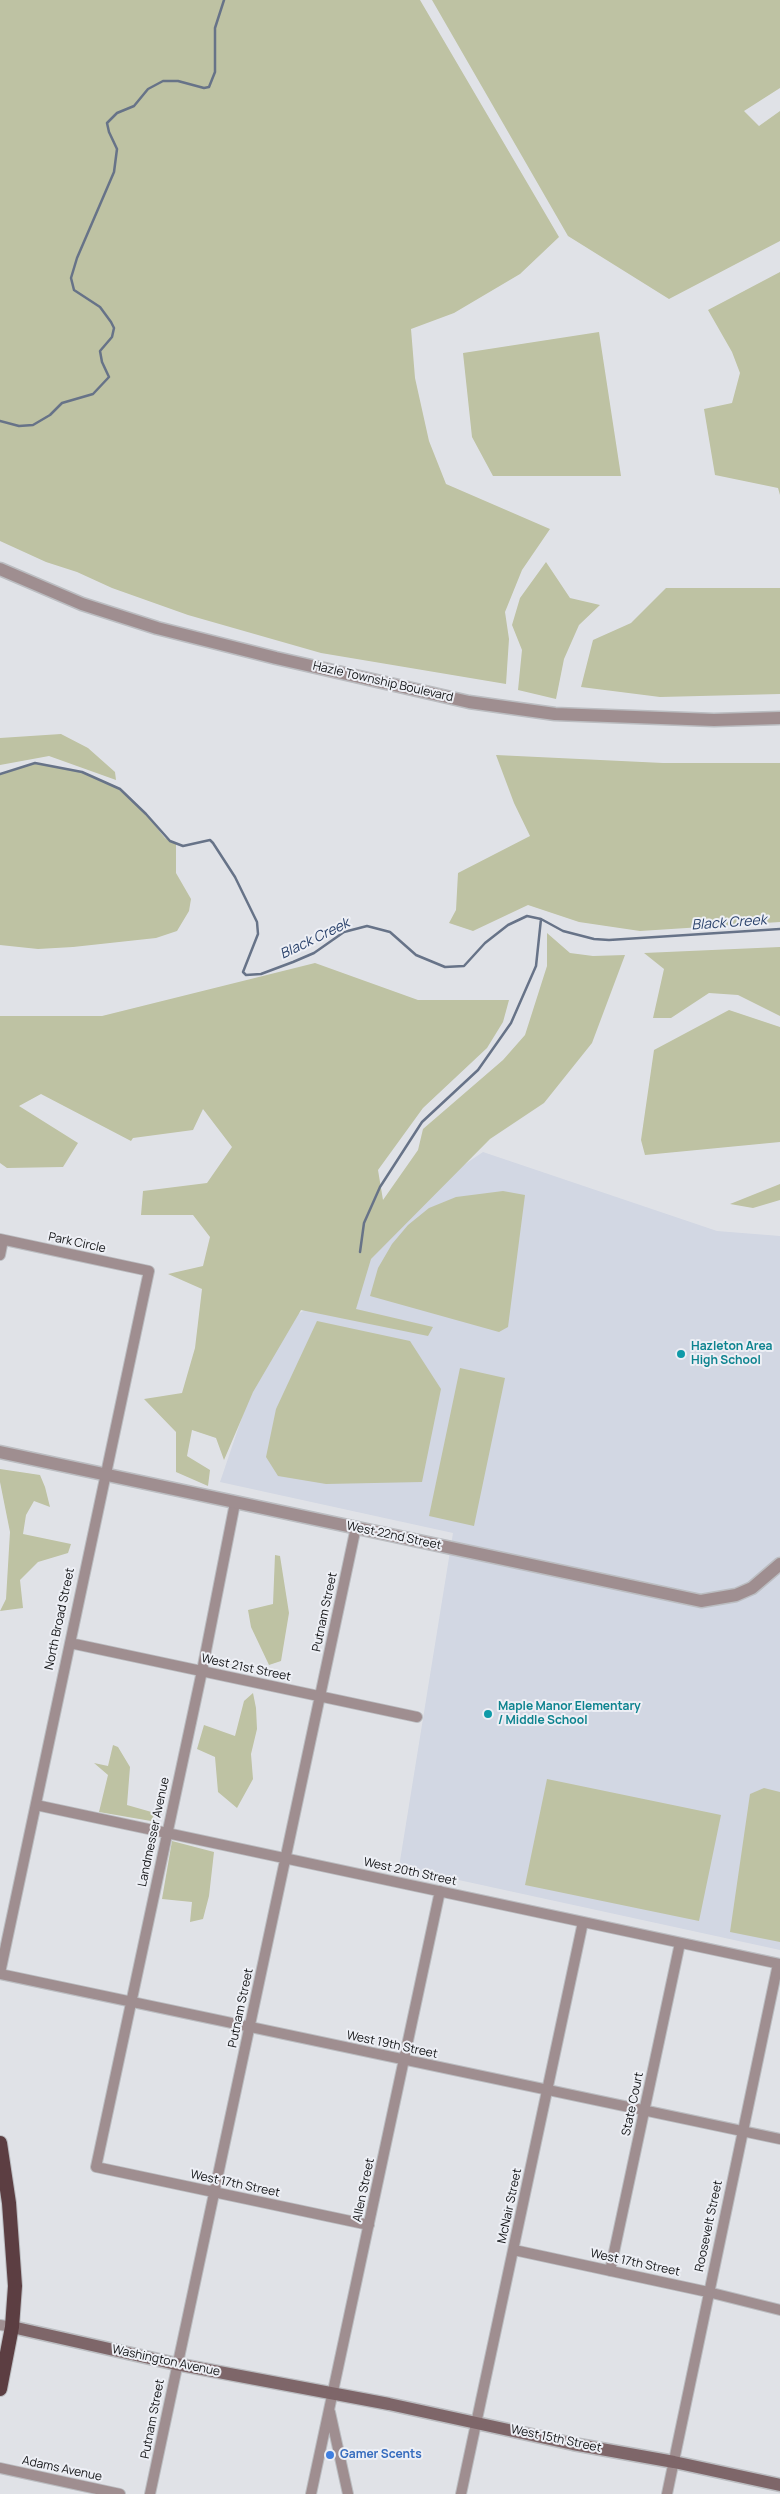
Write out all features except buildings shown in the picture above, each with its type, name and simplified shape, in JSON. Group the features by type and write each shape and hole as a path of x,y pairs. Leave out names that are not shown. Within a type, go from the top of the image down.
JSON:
{"highway":[{"path":"0,2143 14,2265 14,2309 6,2326 0,2389"}],"main road":[{"name":"Washington Avenue","path":"6,2326 176,2364 332,2394"},
{"name":"West 15th Street","path":"332,2394 780,2485"}],"street":[{"name":"Hazle Township Boulevard","path":"0,569 82,604 158,628 276,658 469,702 555,714 714,720 780,718"},
{"path":"0,1255 2,1240"},
{"name":"Park Circle","path":"2,1240 149,1271"},
{"name":"North Broad Street","path":"0,1973 149,1271"},
{"name":"West 22nd Street","path":"0,1452 701,1601 736,1595 752,1588 780,1564"},
{"name":"Landmesser Avenue","path":"96,2167 202,1671 234,1503"},
{"name":"Putnam Street","path":"150,2494 176,2364 356,1527"},
{"name":"West 21st Street","path":"70,1643 417,1717"},
{"name":"West 20th Street","path":"36,1805 779,1964"},
{"name":"Allen Street","path":"311,2494 440,1891"},
{"name":"McNair Street","path":"461,2494 583,1922"},
{"name":"State Court","path":"610,2271 680,1943"},
{"name":"Roosevelt Street","path":"667,2494 708,2292 779,1964"},
{"name":"West 19th Street","path":"0,1973 742,2133 780,2139"},
{"name":"West 17th Street","path":"96,2167 369,2225"},
{"name":"West 17th Street","path":"514,2250 708,2292 780,2310"},
{"path":"329,2408 348,2494"},
{"name":"Adams Avenue","path":"0,2468 120,2494"}],"shaded area":[{"path":"483,1152 717,1231 780,1236 780,1950 399,1867 453,1533 220,1482 272,1329 331,1295 388,1216"}],"green space":[{"path":"0,0 420,0 559,237 520,274 454,313 411,329 415,378 429,441 446,484 550,529 522,570 505,612 509,639 506,684 321,653 188,615 112,588 77,572 46,562 0,541"},
{"path":"432,0 780,0 780,88 744,111 759,126 780,111 780,241 669,299 568,236"},
{"path":"780,272 780,495 778,488 715,475 704,409 732,403 740,373 732,352 708,310"},
{"path":"599,332 621,476 493,476 472,437 463,353"},
{"path":"546,562 570,598 600,605 579,625 564,659 556,699 518,690 522,650 512,625 520,598"},
{"path":"666,588 780,588 780,694 660,697 581,687 593,640 631,623"},
{"path":"61,734 88,748 115,772 116,780 49,756 0,765 0,738"},
{"path":"496,755 663,763 780,763 780,922 640,931 579,922 528,905 473,931 449,923 456,910 458,873 530,836 514,803"},
{"path":"35,763 82,772 115,786 146,814 165,838 176,844 176,873 191,899 189,911 177,931 156,938 73,947 38,949 0,945 0,774"},
{"path":"547,933 570,953 593,956 625,955 592,1043 544,1103 490,1139 371,1259 356,1309 433,1327 428,1336 301,1310 253,1392 224,1460 216,1438 192,1430 187,1456 210,1470 208,1486 176,1472 176,1432 144,1399 182,1393 195,1348 202,1289 168,1274 203,1266 210,1237 193,1215 141,1215 143,1191 207,1183 232,1147 203,1109 193,1130 133,1138 131,1141 41,1094 19,1106 78,1143 63,1167 7,1168 0,1163 0,1016 102,1016 315,963 418,1000 509,1000 503,1022 487,1048 423,1108 378,1170 383,1200 418,1150 423,1129 503,1060 525,1035 547,966"},
{"path":"780,947 780,1016 738,995 709,993 671,1018 653,1018 664,969 644,953"},
{"path":"729,1010 780,1027 780,1142 645,1155 641,1140 654,1050"},
{"path":"780,1184 780,1200 753,1208 730,1204"},
{"path":"503,1191 525,1195 508,1327 499,1332 370,1296 378,1268 392,1244 408,1225 429,1208 456,1197"},
{"path":"317,1321 410,1341 441,1389 422,1482 326,1484 278,1476 266,1457 276,1409"},
{"path":"460,1368 505,1378 474,1526 429,1516"},
{"path":"0,1469 40,1475 45,1487 50,1507 34,1501 26,1515 23,1534 71,1544 68,1553 38,1562 20,1580 23,1608 0,1611 6,1599 10,1532 0,1482"},
{"path":"275,1555 280,1556 289,1613 281,1661 269,1665 251,1627 248,1610 273,1604"},
{"path":"253,1693 257,1729 251,1754 253,1779 237,1808 218,1792 215,1757 197,1749 204,1725 235,1736 244,1701"},
{"path":"113,1745 118,1747 130,1767 127,1805 155,1813 151,1821 99,1812 108,1775 94,1763 108,1766"},
{"path":"547,1779 721,1815 699,1921 525,1885"},
{"path":"764,1788 780,1792 780,1942 730,1932 750,1794"},
{"path":"172,1841 214,1852 209,1896 203,1919 190,1922 192,1902 162,1899"}],"waterway":[{"path":"0,421 19,426 33,425 50,415 62,403 93,394 109,377 102,362 100,351 112,337 114,328 100,307 74,290 71,278 77,258 114,172 117,149 107,123 117,113 134,106 148,89 163,81 178,81 204,88 209,87 215,72 215,28 224,0"},
{"name":"Black Creek","path":"0,774 35,763 82,772 120,789 170,841 183,846 210,840 235,877 257,922 258,934 243,972 246,975 261,974 293,962 314,953 344,932 367,926 390,932 416,955 445,967 464,966 485,943 508,925 527,916 541,919 563,931 594,939 609,940 780,929"},
{"path":"360,1252 364,1223 380,1187 422,1122 478,1070 511,1023 536,966 541,919"}],"place":[{"name":"Hazleton Area High School","path":"681,1354"},
{"name":"Maple Manor Elementary / Middle School","path":"488,1714"},
{"name":"Gamer Scents","path":"330,2455"}]}
